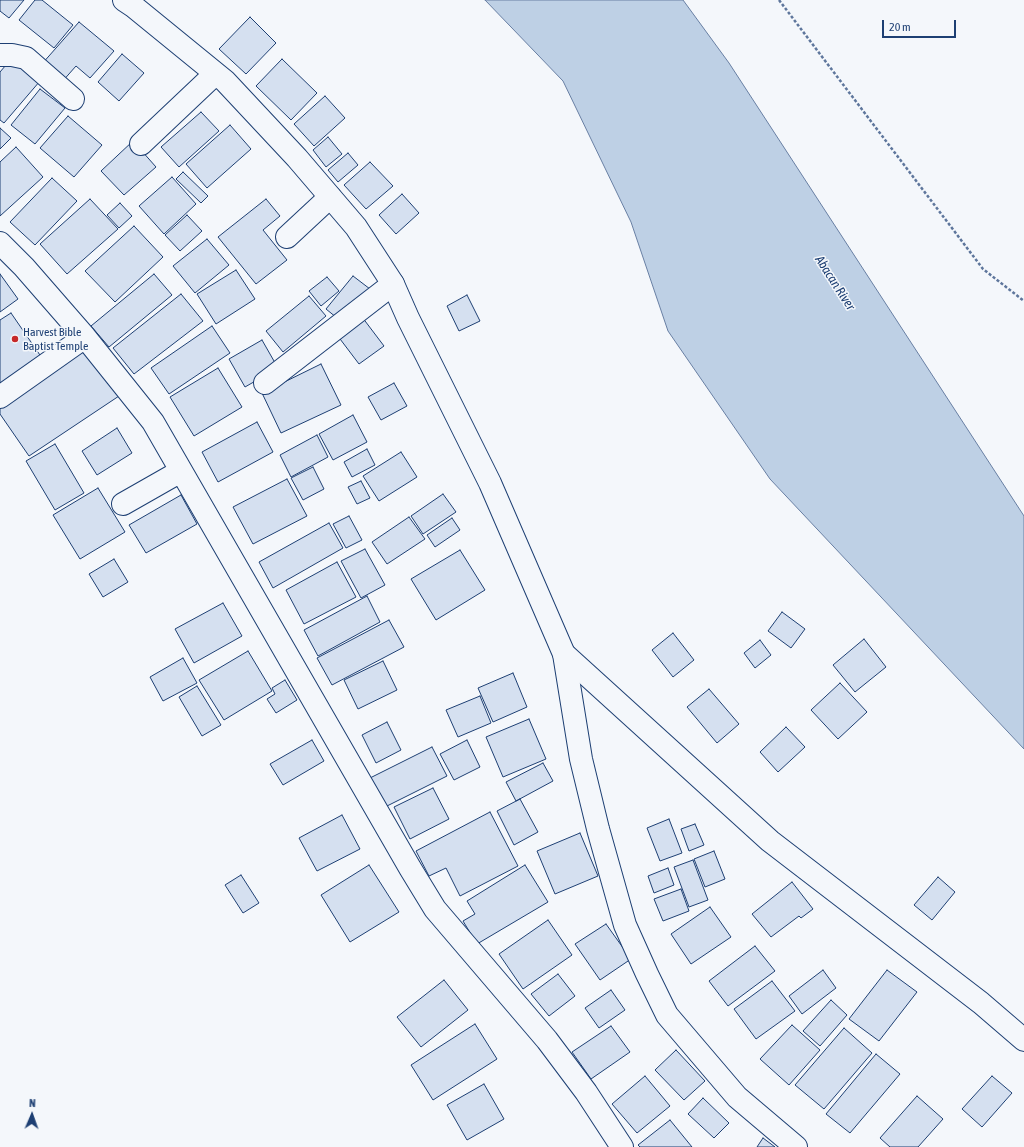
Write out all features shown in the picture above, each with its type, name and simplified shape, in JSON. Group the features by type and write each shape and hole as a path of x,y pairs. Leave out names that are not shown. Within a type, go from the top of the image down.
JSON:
{"street":[{"path":"124,0 224,81 297,158 356,228 394,284 408,318 490,483 564,654 581,759 598,829 625,926 647,974 667,1015 736,1097 796,1147"},
{"path":"0,55 12,55 26,58 73,99"},
{"path":"141,144 215,74"},
{"path":"287,237 330,197"},
{"path":"0,243 24,267 85,336 153,422 406,862 435,909 548,1040 586,1092 622,1147"},
{"path":"265,383 394,284"},
{"path":"0,397 85,336"},
{"path":"123,504 181,471"},
{"path":"564,654 770,841 981,1003 1024,1040"}],"path":[{"path":"779,0 984,268 1024,301"}],"water":[{"name":"Abacan River","path":"485,0 683,0 729,63 1024,516 1024,749 770,479 668,331 631,222 563,81"}],"building":[{"path":"0,0 24,0 9,18 0,11"},
{"path":"35,0 42,0 73,25 54,48 19,20"},
{"path":"250,17 276,43 246,74 219,49"},
{"path":"79,22 114,51 90,78 76,66 61,83 41,65"},
{"path":"122,54 144,73 119,101 98,82"},
{"path":"12,58 40,81 4,123 0,120 0,72"},
{"path":"282,59 317,93 291,120 256,86"},
{"path":"40,89 65,108 35,144 11,125"},
{"path":"325,96 345,118 314,146 294,124"},
{"path":"201,112 219,131 179,167 161,147"},
{"path":"68,116 102,145 74,177 40,148"},
{"path":"230,125 251,149 207,188 186,164"},
{"path":"0,128 11,138 0,149"},
{"path":"328,137 342,154 326,167 313,150"},
{"path":"133,141 156,167 124,195 101,171"},
{"path":"16,147 43,177 0,216 0,162"},
{"path":"348,153 358,165 338,182 328,170"},
{"path":"370,162 393,186 366,209 344,185"},
{"path":"183,172 208,196 201,203 176,179"},
{"path":"172,177 196,204 164,234 139,206"},
{"path":"52,178 77,201 35,245 10,222"},
{"path":"402,194 419,213 396,234 379,215"},
{"path":"90,199 118,229 67,274 40,244"},
{"path":"266,199 280,216 263,230 287,260 256,284 218,237"},
{"path":"120,203 132,216 119,228 107,215"},
{"path":"187,215 202,231 180,251 165,235"},
{"path":"134,226 163,257 115,302 85,271"},
{"path":"207,239 229,265 195,293 173,266"},
{"path":"236,270 255,299 216,324 197,294"},
{"path":"0,274 18,299 0,312"},
{"path":"154,274 172,295 109,347 91,326"},
{"path":"353,276 370,289 342,322 326,309"},
{"path":"327,277 339,291 321,306 309,291"},
{"path":"181,294 203,321 134,374 113,348"},
{"path":"467,295 480,321 459,331 447,306"},
{"path":"309,296 326,316 283,352 266,331"},
{"name":"Harvest Bible Baptist Temple","path":"11,313 42,358 0,387 0,320"},
{"path":"359,313 384,346 359,364 334,331"},
{"path":"212,326 230,353 169,394 151,368"},
{"path":"262,340 278,368 245,387 229,359"},
{"path":"84,344 119,396 29,456 0,414 0,400"},
{"path":"321,364 341,405 281,433 262,393"},
{"path":"218,368 242,407 194,436 170,397"},
{"path":"394,383 407,406 381,420 368,397"},
{"path":"353,415 367,442 333,460 319,434"},
{"path":"257,422 273,452 218,482 202,452"},
{"path":"117,428 132,453 97,475 82,451"},
{"path":"317,435 328,457 291,477 280,455"},
{"path":"55,444 84,493 55,510 26,461"},
{"path":"367,449 375,465 352,477 344,462"},
{"path":"401,452 417,477 379,501 363,476"},
{"path":"313,467 324,489 303,500 291,478"},
{"path":"287,479 307,516 253,544 233,507"},
{"path":"361,481 370,498 357,504 348,487"},
{"path":"98,488 125,532 80,559 53,515"},
{"path":"443,494 456,512 423,534 411,516"},
{"path":"181,495 197,524 146,553 129,525"},
{"path":"349,516 362,540 346,548 333,524"},
{"path":"409,517 425,539 387,564 372,542"},
{"path":"452,518 460,530 435,547 427,535"},
{"path":"329,523 343,548 273,588 259,562"},
{"path":"365,549 385,585 361,598 341,561"},
{"path":"460,550 485,590 436,620 411,579"},
{"path":"114,559 128,582 103,597 89,574"},
{"path":"337,562 356,597 304,624 286,590"},
{"path":"367,596 380,622 318,656 304,630"},
{"path":"223,603 242,636 194,663 175,629"},
{"path":"782,612 805,629 791,648 768,631"},
{"path":"389,620 404,647 332,685 317,658"},
{"path":"673,633 694,660 673,677 652,650"},
{"path":"864,639 886,667 855,692 833,665"},
{"path":"760,640 771,655 755,668 744,653"},
{"path":"248,651 272,691 224,720 199,680"},
{"path":"183,658 197,683 163,701 150,677"},
{"path":"383,661 397,690 358,709 344,680"},
{"path":"513,673 527,707 493,722 478,688"},
{"path":"285,680 297,700 276,713 267,699 275,694 272,688"},
{"path":"840,683 867,712 838,739 811,710"},
{"path":"197,686 221,725 202,736 179,697"},
{"path":"709,689 739,724 717,743 687,707"},
{"path":"480,696 491,723 458,737 446,710"},
{"path":"529,719 546,759 503,777 486,737"},
{"path":"387,722 401,750 376,763 362,735"},
{"path":"786,727 805,747 778,772 760,752"},
{"path":"312,740 324,761 283,785 270,764"},
{"path":"467,740 480,767 454,780 440,754"},
{"path":"432,747 447,776 385,807 370,778"},
{"path":"543,763 553,781 516,801 506,782"},
{"path":"433,788 449,819 410,839 394,807"},
{"path":"520,799 538,832 514,845 497,811"},
{"path":"490,812 518,866 460,896 446,868 429,876 416,851"},
{"path":"342,815 360,849 317,871 299,838"},
{"path":"669,819 682,853 660,861 647,828"},
{"path":"695,824 704,845 689,851 681,829"},
{"path":"580,833 598,876 555,894 537,851"},
{"path":"714,851 725,879 705,887 694,859"},
{"path":"693,860 708,900 689,907 674,867"},
{"path":"369,865 399,912 350,942 321,895"},
{"path":"525,865 548,902 477,944 463,921 475,914 467,901"},
{"path":"668,868 674,885 654,893 648,876"},
{"path":"241,875 259,903 243,913 225,885"},
{"path":"938,877 955,892 932,920 914,905"},
{"path":"792,882 813,909 801,918 799,916 771,937 752,914"},
{"path":"681,889 689,911 663,921 654,899"},
{"path":"710,907 731,937 691,964 671,934"},
{"path":"548,920 572,955 523,989 499,954"},
{"path":"606,924 631,959 600,980 575,944"},
{"path":"755,946 775,971 728,1006 709,981"},
{"path":"823,970 836,988 802,1014 789,996"},
{"path":"887,970 917,992 879,1041 849,1019"},
{"path":"558,974 575,996 549,1016 531,994"},
{"path":"444,980 468,1010 421,1047 397,1017"},
{"path":"772,981 795,1011 756,1039 734,1009"},
{"path":"611,990 625,1010 599,1028 585,1008"},
{"path":"831,1000 847,1015 820,1046 803,1031"},
{"path":"475,1024 497,1059 433,1100 411,1065"},
{"path":"792,1025 820,1050 789,1085 760,1059"},
{"path":"611,1026 630,1052 591,1079 572,1052"},
{"path":"844,1028 872,1053 824,1109 795,1085"},
{"path":"676,1050 705,1081 684,1100 655,1070"},
{"path":"876,1054 900,1074 850,1133 826,1114"},
{"path":"645,1076 670,1106 637,1133 612,1104"},
{"path":"992,1076 1012,1093 982,1127 962,1109"},
{"path":"484,1084 504,1119 467,1140 447,1105"},
{"path":"917,1096 943,1119 918,1147 890,1147 880,1138"},
{"path":"703,1098 729,1123 714,1138 688,1114"},
{"path":"670,1120 692,1147 640,1147 638,1145"},
{"path":"763,1138 775,1147 757,1147"}],"place":[{"name":"Harvest Bible Baptist Temple","path":"15,339"}]}
